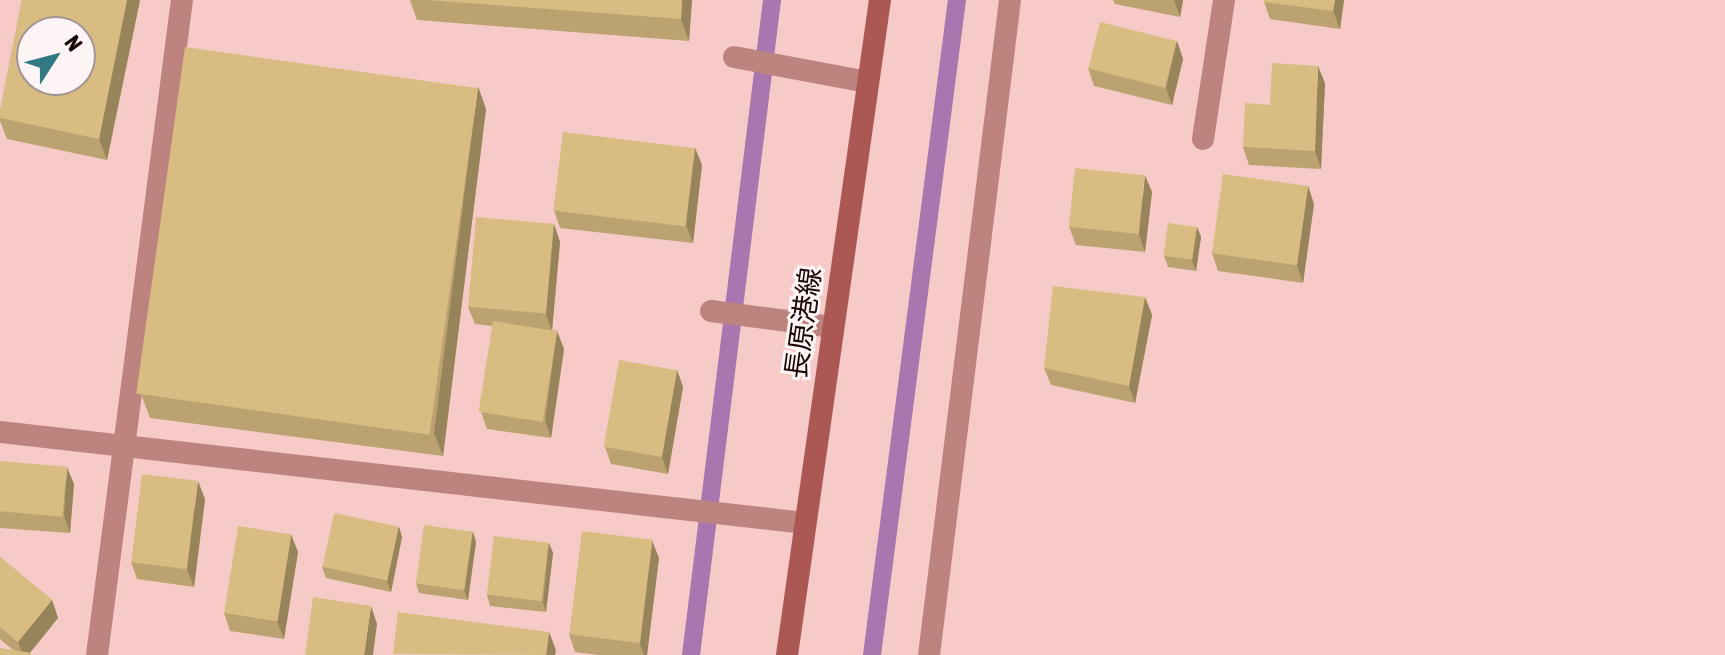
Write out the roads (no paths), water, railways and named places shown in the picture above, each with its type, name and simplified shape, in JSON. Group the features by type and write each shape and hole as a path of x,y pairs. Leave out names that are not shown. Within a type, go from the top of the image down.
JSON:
{"main road":[{"name":"長原港線","path":"787,655 880,0"}],"street":[{"path":"97,655 182,0"},
{"path":"929,655 1010,0"},
{"path":"1203,139 1224,0"},
{"path":"734,57 867,82"},
{"path":"711,311 833,327"},
{"path":"0,432 805,523"}],"waterway":[{"path":"691,655 772,0"},
{"path":"872,655 957,0"}]}
